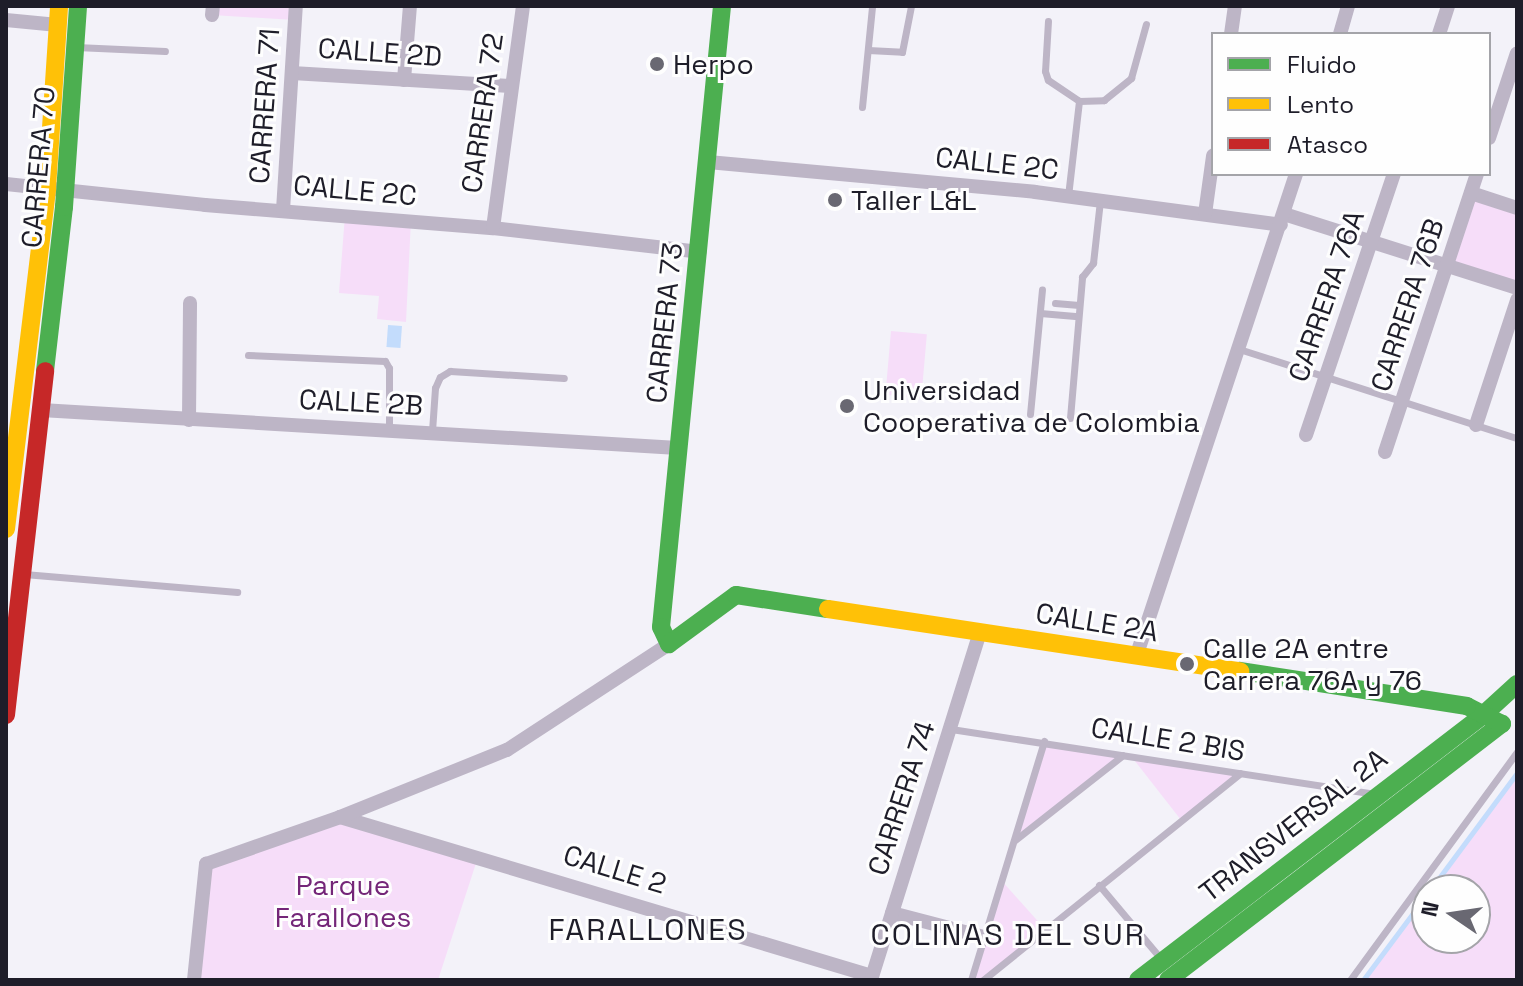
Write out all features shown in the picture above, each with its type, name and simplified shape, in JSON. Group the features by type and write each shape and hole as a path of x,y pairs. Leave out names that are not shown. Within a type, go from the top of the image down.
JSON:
{"street":[{"name":"CARRERA 70","path":"6,529 7,505 56,189 78,6"},
{"name":"CARRERA 71","path":"283,210 296,6"},
{"path":"404,80 410,6"},
{"name":"CARRERA 72","path":"493,228 523,6"},
{"name":"CARRERA 73","path":"669,644 661,627 722,6"},
{"path":"1231,32 1235,6"},
{"path":"1341,32 1348,6"},
{"path":"1440,32 1448,6"},
{"name":"CARRERA 70","path":"6,715 41,410 56,189 59,15"},
{"path":"6,20 59,15"},
{"path":"1491,132 1517,53"},
{"name":"CALLE 2D","path":"292,73 512,86"},
{"name":"CALLE 2C","path":"708,162 1068,196 1205,214 1282,219 1373,241 1517,288"},
{"path":"1205,214 1211,170"},
{"path":"1136,657 1295,176"},
{"name":"CARRERA 76A","path":"1306,435 1393,176"},
{"name":"CARRERA 76B","path":"1385,452 1476,176"},
{"name":"CALLE 2C","path":"6,184 493,228 700,252"},
{"path":"1471,193 1517,208"},
{"path":"1476,425 1517,300"},
{"path":"189,420 190,303"},
{"name":"CALLE 2B","path":"41,410 389,428 678,448"},
{"name":"CALLE 2A","path":"669,644 736,595 1467,706 1483,715"},
{"name":"CARRERA 74","path":"872,978 980,632"},
{"path":"194,980 206,864 340,817 507,750 669,644"},
{"path":"1510,727 1483,715 1517,684"},
{"name":"TRANSVERSAL 2A","path":"1138,980 1483,715"},
{"name":"TRANSVERSAL 2A","path":"1168,980 1510,727"},
{"name":"CALLE 2","path":"340,817 872,978"},
{"path":"892,913 984,937"}],"lane":[{"path":"862,107 872,6"},
{"path":"868,50 902,52 911,6"},
{"path":"1048,21 1045,71 1048,80 1079,101 1104,100 1131,78 1146,24"},
{"path":"75,47 165,51"},
{"path":"1068,196 1079,101"},
{"path":"1070,418 1082,277 1093,263 1100,201"},
{"path":"1030,414 1042,290"},
{"path":"1055,303 1079,305"},
{"path":"1040,313 1078,316"},
{"path":"1239,349 1517,438"},
{"path":"248,355 385,361 389,368 389,428"},
{"path":"432,431 435,388 440,377 450,371 564,378"},
{"path":"22,573 237,592"},
{"name":"CALLE 2 BIS","path":"950,729 1380,794"},
{"path":"971,980 1044,741"},
{"path":"1350,980 1517,752"},
{"path":"1013,842 1123,755"},
{"path":"983,980 1240,773"},
{"path":"1099,885 1162,961"}],"green space":[{"path":"213,6 296,6 295,20 212,15"},
{"path":"1471,193 1517,208 1517,288 1447,265"},
{"path":"345,215 411,220 406,322 377,319 379,296 339,293"},
{"path":"891,331 927,334 921,398 885,395"},
{"path":"1044,741 1123,755 1013,842"},
{"path":"1131,756 1240,773 1181,820"},
{"path":"1517,773 1517,980 1363,980 1411,916 1411,954 1491,954 1491,874 1442,874"},
{"name":"Parque Farallones","path":"340,817 478,857 438,980 194,980 206,864"},
{"path":"1001,880 1044,928 983,980 971,980"}],"water":[{"path":"388,325 402,326 400,348 386,347"}],"waterway":[{"path":"1442,874 1517,773"},
{"path":"1363,980 1411,916"}],"traffic: fast":[{"path":"45,371 64,207 78,6"},
{"path":"722,6 661,627 669,644 736,595 828,609"},
{"path":"1168,980 1502,724 1467,706 1240,671"},
{"path":"1138,980 1483,715 1517,684"}],"traffic: slow":[{"path":"6,529 47,188 59,6"},
{"path":"828,609 1240,671"}],"traffic: jam":[{"path":"6,715 45,371"}],"place":[{"name":"Herpo","path":"657,64"},
{"name":"Taller L&L","path":"835,200"},
{"name":"Universidad Cooperativa de Colombia","path":"847,406"},
{"name":"Calle 2A entre Carrera 76A y 76","path":"1187,664"}],"district":[{"name":"FARALLONES","path":"648,930"},
{"name":"COLINAS DEL SUR","path":"1008,935"}]}
